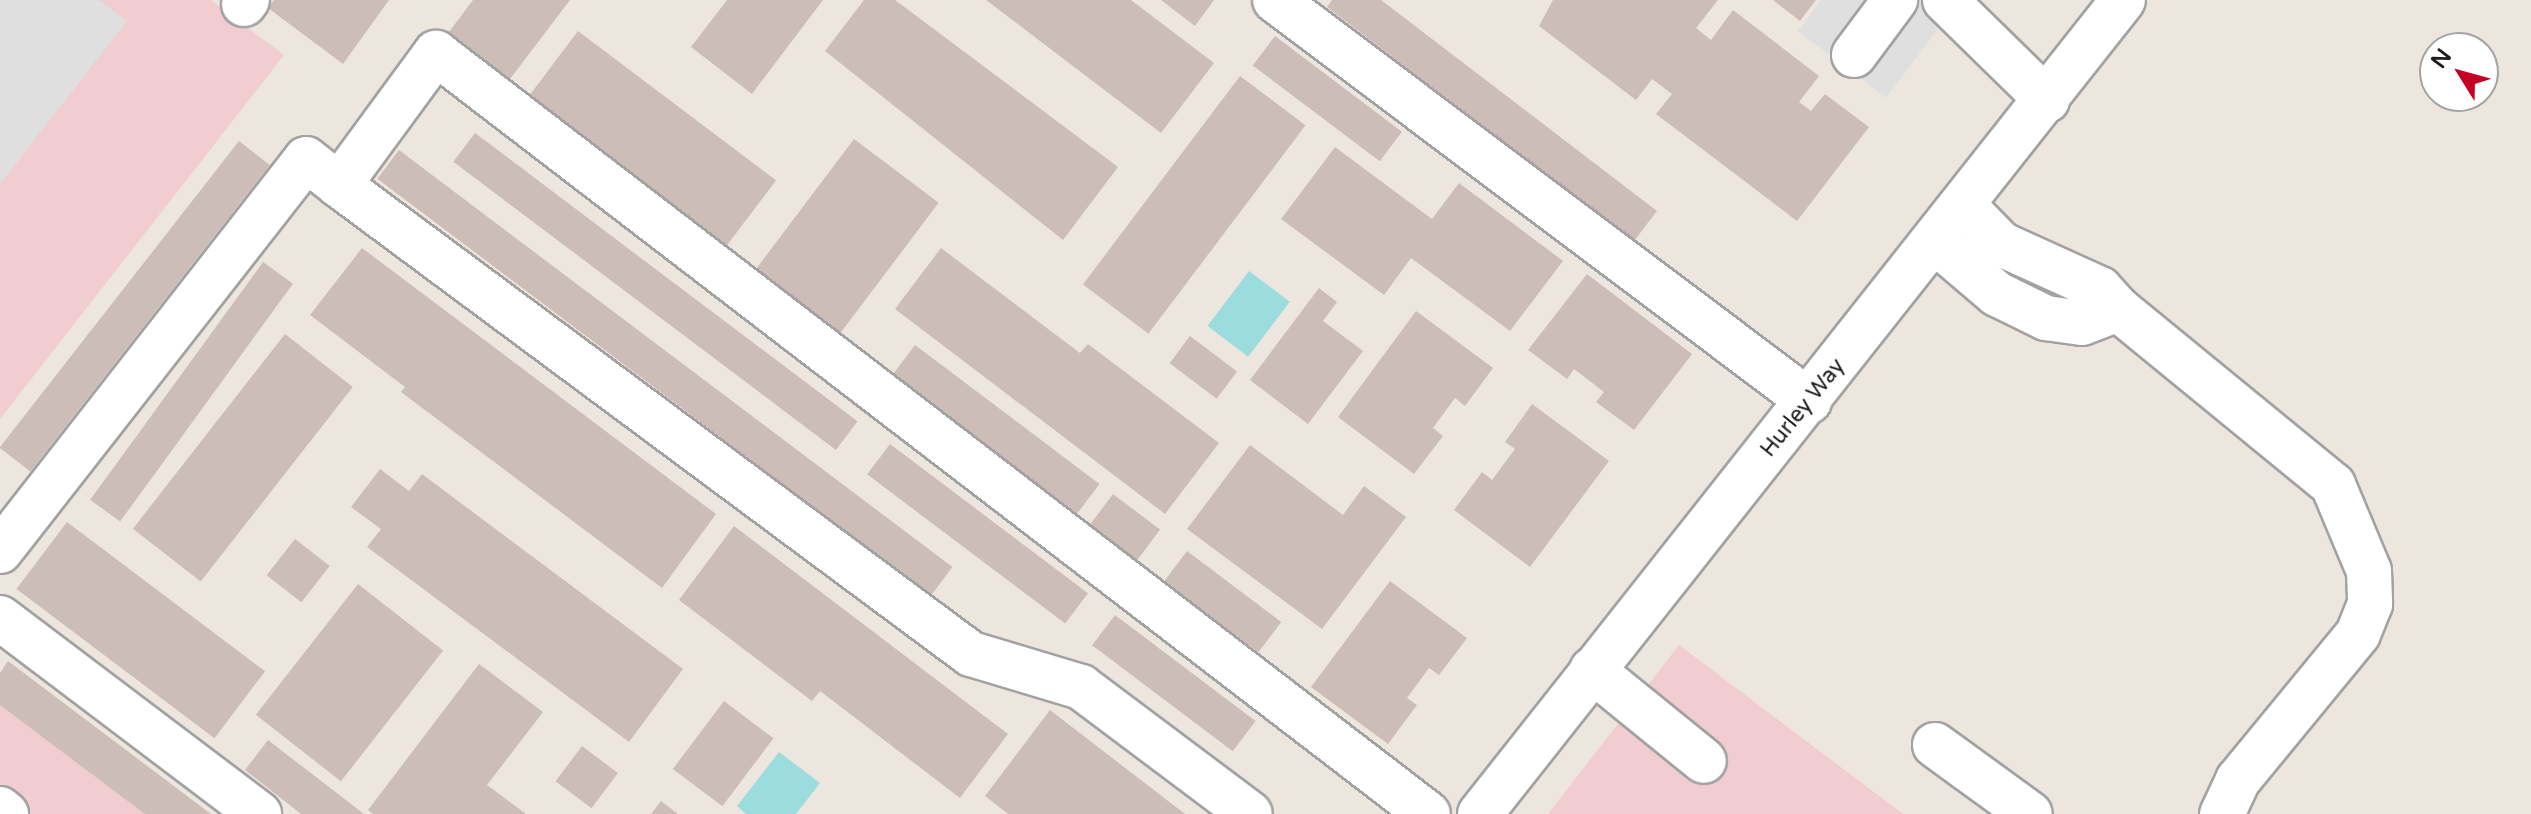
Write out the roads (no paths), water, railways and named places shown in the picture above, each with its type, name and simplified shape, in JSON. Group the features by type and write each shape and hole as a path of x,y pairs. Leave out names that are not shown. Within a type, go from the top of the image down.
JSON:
{"street":[{"path":"1275,0 1809,401"},
{"path":"1854,55 1895,0"},
{"path":"1945,0 2047,100"},
{"name":"Hurley Way","path":"1480,814 1592,670 1937,243 2123,0"},
{"path":"339,185 436,53 1428,814"},
{"path":"0,551 306,159 971,654 1081,687 1250,814"},
{"path":"1965,207 2001,244 2100,289 2118,309 2333,485 2369,571 2370,604 2358,634 2247,768 2222,814"},
{"path":"1937,243 1997,294 2046,318 2082,323 2118,309"},
{"path":"0,618 259,814"},
{"path":"1592,670 1704,761"},
{"path":"1935,745 2030,814"},
{"path":"0,809 6,814"}],"water":[{"path":"1249,271 1290,302 1248,357 1207,326"},
{"path":"779,752 820,783 796,814 746,814 737,806"}]}
